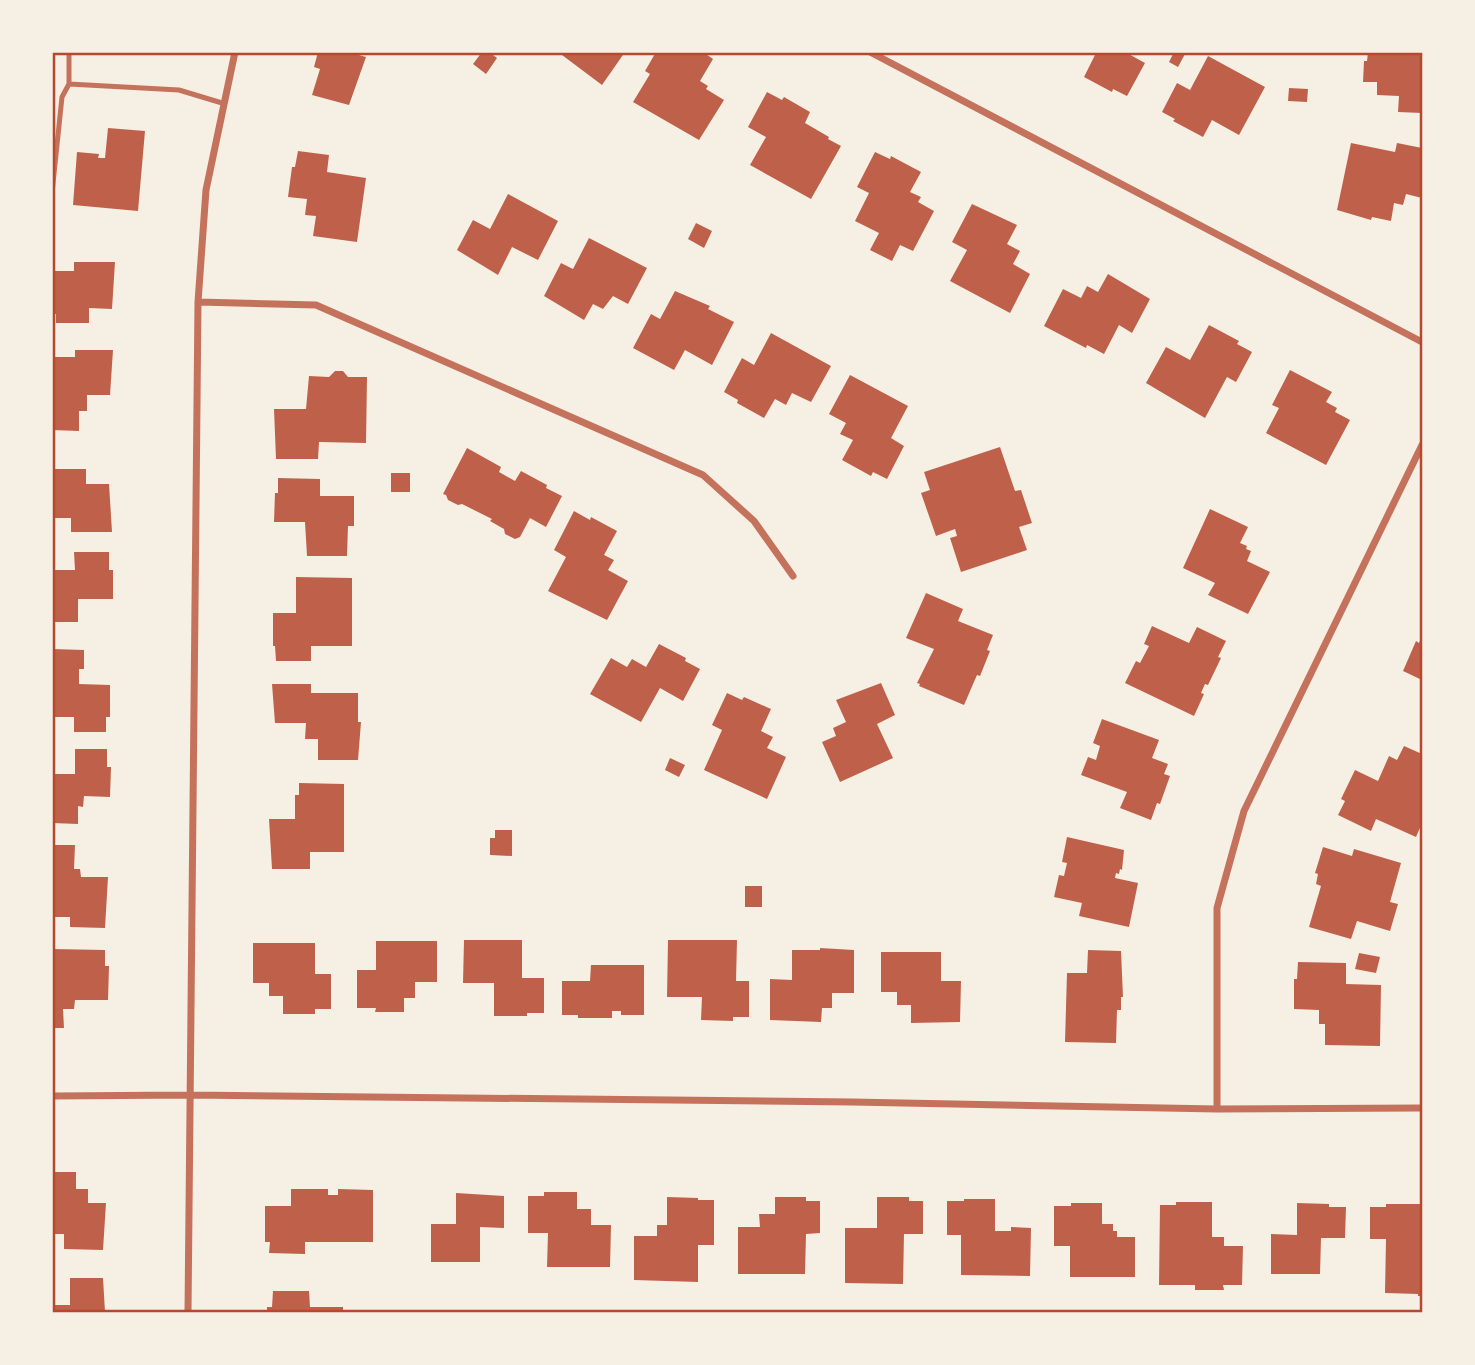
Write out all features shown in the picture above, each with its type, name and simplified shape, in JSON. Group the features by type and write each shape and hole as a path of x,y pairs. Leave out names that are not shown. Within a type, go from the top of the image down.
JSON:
{"street":[{"path":"188,1312 198,302 206,190 222,103 235,52"},
{"path":"870,52 1423,342"},
{"path":"198,302 316,305 703,475 754,521 793,576"},
{"path":"1217,1109 1217,908 1244,811 1423,445"},
{"path":"52,1096 852,1102 1217,1109 1423,1108"}],"lane":[{"path":"52,192 62,97 69,84 69,52"},
{"path":"69,84 179,90 222,103"}],"building":[{"path":"318,52 359,52 359,55 366,57 349,105 312,95 320,69 314,67"},
{"path":"482,52 489,52 497,58 486,74 473,64"},
{"path":"558,52 625,52 602,85"},
{"path":"656,52 703,52 713,59 700,81 708,86 706,89 724,100 699,140 633,102 650,74 645,71"},
{"path":"1091,52 1125,52 1145,63 1127,96 1113,89 1112,92 1084,77 1095,55"},
{"path":"1174,52 1185,54 1178,67 1169,62"},
{"path":"1368,52 1422,52 1422,113 1398,112 1399,96 1377,95 1377,82 1363,82 1364,61 1367,61"},
{"path":"1208,56 1265,87 1239,135 1212,120 1203,137 1162,112 1177,83 1190,90"},
{"path":"1289,88 1308,89 1307,102 1288,101"},
{"path":"767,92 782,100 784,97 810,112 805,123 841,146 811,199 750,165 766,137 748,127"},
{"path":"108,128 145,131 138,211 73,205 77,152 99,154 98,158 105,158"},
{"path":"1351,143 1395,152 1397,143 1422,148 1422,198 1406,194 1403,205 1394,203 1391,221 1372,217 1371,220 1337,210"},
{"path":"298,151 329,155 327,172 366,178 357,242 313,236 316,216 305,215 307,199 288,197 292,167 295,167"},
{"path":"875,152 890,159 891,156 921,172 910,192 921,197 918,202 934,211 913,251 900,245 892,261 870,250 879,233 855,221 869,193 857,187"},
{"path":"508,194 558,221 538,260 512,247 498,275 457,250 473,220 490,229"},
{"path":"972,204 1017,225 1007,244 1020,251 1013,264 1030,274 1010,313 950,281 967,250 952,242"},
{"path":"696,223 712,231 704,248 688,239"},
{"path":"589,238 647,268 628,304 613,296 603,309 593,304 584,320 544,296 561,263 573,269"},
{"path":"74,262 115,262 112,309 89,308 89,323 56,323 56,314 52,314 52,271 74,271"},
{"path":"1108,274 1150,299 1132,333 1119,325 1104,354 1087,345 1086,348 1044,326 1063,289 1081,298 1087,286 1098,292"},
{"path":"675,291 710,306 708,309 734,322 712,365 685,350 674,370 633,348 651,314 660,319"},
{"path":"1209,325 1239,341 1237,344 1252,352 1236,382 1227,377 1205,418 1146,383 1166,347 1190,360"},
{"path":"771,333 831,366 811,402 792,393 786,405 775,399 764,418 737,403 738,400 724,392 742,358 754,365"},
{"path":"75,350 113,350 110,395 87,395 87,411 79,411 79,431 52,430 52,357 75,357"},
{"path":"1290,370 1332,392 1326,402 1337,408 1335,412 1350,420 1326,465 1266,433 1279,408 1272,405"},
{"path":"335,371 343,371 348,377 367,377 366,443 319,442 318,459 276,459 274,409 306,409 309,376 329,377"},
{"path":"850,375 908,406 891,438 904,446 887,479 873,472 871,476 842,460 853,440 840,434 846,423 829,414"},
{"path":"1000,447 1015,491 1021,490 1032,523 1019,527 1027,550 961,572 950,538 957,536 955,529 936,536 921,493 930,490 924,472"},
{"path":"467,448 501,467 499,472 515,481 521,471 562,496 546,527 530,518 520,537 515,539 490,521 492,519 448,500 443,494"},
{"path":"55,469 86,469 86,484 109,484 112,532 71,532 71,518 52,518"},
{"path":"391,473 410,473 410,492 391,492"},
{"path":"278,478 320,479 320,496 354,496 354,526 348,526 347,556 307,556 305,522 274,522"},
{"path":"1210,509 1248,527 1240,543 1251,551 1247,561 1270,572 1248,614 1208,595 1215,583 1183,568"},
{"path":"574,511 617,531 604,555 614,560 608,570 628,581 607,620 548,591 566,557 554,550"},
{"path":"74,552 109,552 109,570 113,570 113,599 78,599 78,622 52,622 52,570 75,570"},
{"path":"296,577 352,578 352,646 311,646 311,661 276,661 273,613 296,613"},
{"path":"926,593 963,609 958,621 993,635 980,676 977,675 964,705 917,683 934,649 906,638"},
{"path":"1152,626 1189,643 1197,627 1226,641 1218,657 1221,658 1208,685 1205,684 1201,693 1204,694 1194,716 1125,683 1136,661 1140,663 1149,646 1144,644"},
{"path":"1422,636 1422,680 1403,671 1416,641 1419,643"},
{"path":"659,644 686,658 685,661 700,669 683,701 660,688 641,722 590,694 611,658 627,667 632,659 646,667"},
{"path":"52,649 84,650 84,669 79,669 79,684 110,685 110,717 106,717 106,732 74,732 74,717 52,717"},
{"path":"881,683 895,715 877,724 893,758 840,782 822,742 836,736 833,728 846,722 836,700"},
{"path":"272,684 311,684 311,693 358,693 358,722 361,722 358,760 318,760 318,739 305,739 306,723 275,723"},
{"path":"727,693 771,709 761,731 773,737 767,748 786,757 767,799 704,770 722,730 712,725"},
{"path":"1102,719 1159,740 1152,758 1168,764 1164,774 1170,776 1151,820 1120,808 1127,792 1081,775 1088,757 1096,760 1100,746 1093,743"},
{"path":"1404,746 1422,754 1422,823 1416,837 1376,819 1371,831 1338,815 1345,801 1341,799 1355,770 1378,781 1389,756 1397,760"},
{"path":"75,749 107,749 107,767 111,767 110,797 84,796 83,807 78,806 78,824 52,823 52,774 75,774"},
{"path":"670,758 685,765 679,777 665,770"},
{"path":"299,783 344,784 344,852 310,852 310,869 272,869 269,819 295,819 295,795 299,795"},
{"path":"495,830 512,830 512,856 490,855 490,838 495,838"},
{"path":"1067,837 1124,850 1122,870 1120,869 1119,874 1116,873 1115,878 1138,883 1129,927 1079,916 1082,903 1054,897 1059,875 1064,876 1067,863 1062,862"},
{"path":"52,845 75,845 74,869 80,869 81,877 108,877 105,928 70,927 70,917 52,917"},
{"path":"1323,847 1352,856 1354,849 1401,863 1390,902 1398,904 1390,931 1357,921 1351,939 1309,927 1321,886 1316,884 1318,874 1315,873"},
{"path":"745,886 762,886 762,907 745,907"},
{"path":"464,940 522,940 522,978 544,978 544,1013 494,1016 494,983 463,983"},
{"path":"668,940 737,940 736,981 749,981 749,1017 733,1017 733,1021 701,1020 702,997 667,997"},
{"path":"376,941 437,941 437,982 415,982 415,998 404,998 404,1012 375,1012 376,1008 357,1008 357,970 376,970"},
{"path":"253,943 315,943 315,974 331,974 331,1009 315,1009 315,1014 283,1014 283,996 269,996 269,983 253,983"},
{"path":"52,949 105,950 105,966 109,966 108,1000 75,1000 74,1009 63,1009 64,1028 52,1028"},
{"path":"792,950 854,950 854,993 832,993 832,1008 822,1008 821,1022 770,1020 770,979 792,980"},
{"path":"1088,950 1121,951 1123,997 1121,1010 1117,1010 1116,1043 1065,1042 1067,973 1087,973"},
{"path":"881,952 941,952 941,981 961,981 960,1022 911,1023 911,1005 897,1005 897,992 881,992"},
{"path":"1359,953 1380,957 1376,973 1355,969"},
{"path":"1298,962 1346,963 1346,984 1381,985 1380,1046 1325,1045 1325,1024 1319,1024 1319,1010 1294,1009 1294,979 1297,979"},
{"path":"591,965 644,965 644,1015 621,1015 621,1011 612,1011 612,1018 562,1015 562,981 590,981"},
{"path":"52,1172 76,1172 76,1189 88,1189 88,1203 106,1203 103,1250 64,1249 64,1234 52,1234"},
{"path":"291,1189 328,1189 328,1195 338,1195 338,1189 373,1190 373,1242 305,1242 305,1254 269,1253 270,1242 265,1242 265,1206 291,1206"},
{"path":"544,1192 577,1192 577,1209 591,1209 591,1225 611,1225 610,1267 547,1267 548,1233 528,1233 528,1196 544,1196"},
{"path":"456,1193 504,1196 504,1228 480,1227 480,1262 431,1262 431,1224 456,1224"},
{"path":"667,1197 714,1200 714,1245 698,1245 698,1282 634,1280 634,1236 657,1236 657,1225 667,1225"},
{"path":"775,1197 806,1197 806,1201 820,1201 820,1233 806,1234 805,1274 738,1274 738,1227 760,1227 759,1214 775,1214"},
{"path":"877,1197 909,1197 909,1201 923,1201 923,1234 904,1234 903,1284 845,1283 845,1228 877,1228"},
{"path":"995,1199 995,1231 1011,1231 1011,1227 1031,1228 1030,1276 961,1275 961,1235 947,1235 947,1201"},
{"path":"1176,1202 1212,1202 1212,1237 1224,1237 1224,1246 1243,1246 1242,1285 1223,1285 1224,1290 1195,1290 1195,1285 1159,1285 1160,1205 1176,1205"},
{"path":"1071,1203 1102,1203 1102,1224 1113,1224 1117,1237 1135,1237 1135,1277 1070,1277 1070,1246 1054,1246 1054,1206 1071,1206"},
{"path":"1297,1203 1346,1207 1345,1238 1321,1238 1320,1274 1271,1274 1271,1234 1297,1235"},
{"path":"1386,1204 1422,1204 1422,1296 1385,1293 1386,1239 1370,1239 1370,1207 1386,1207"},
{"path":"70,1278 103,1278 105,1312 52,1312 52,1305 70,1305"},
{"path":"273,1291 309,1291 310,1307 343,1307 343,1312 267,1312 267,1307 272,1307"}]}
